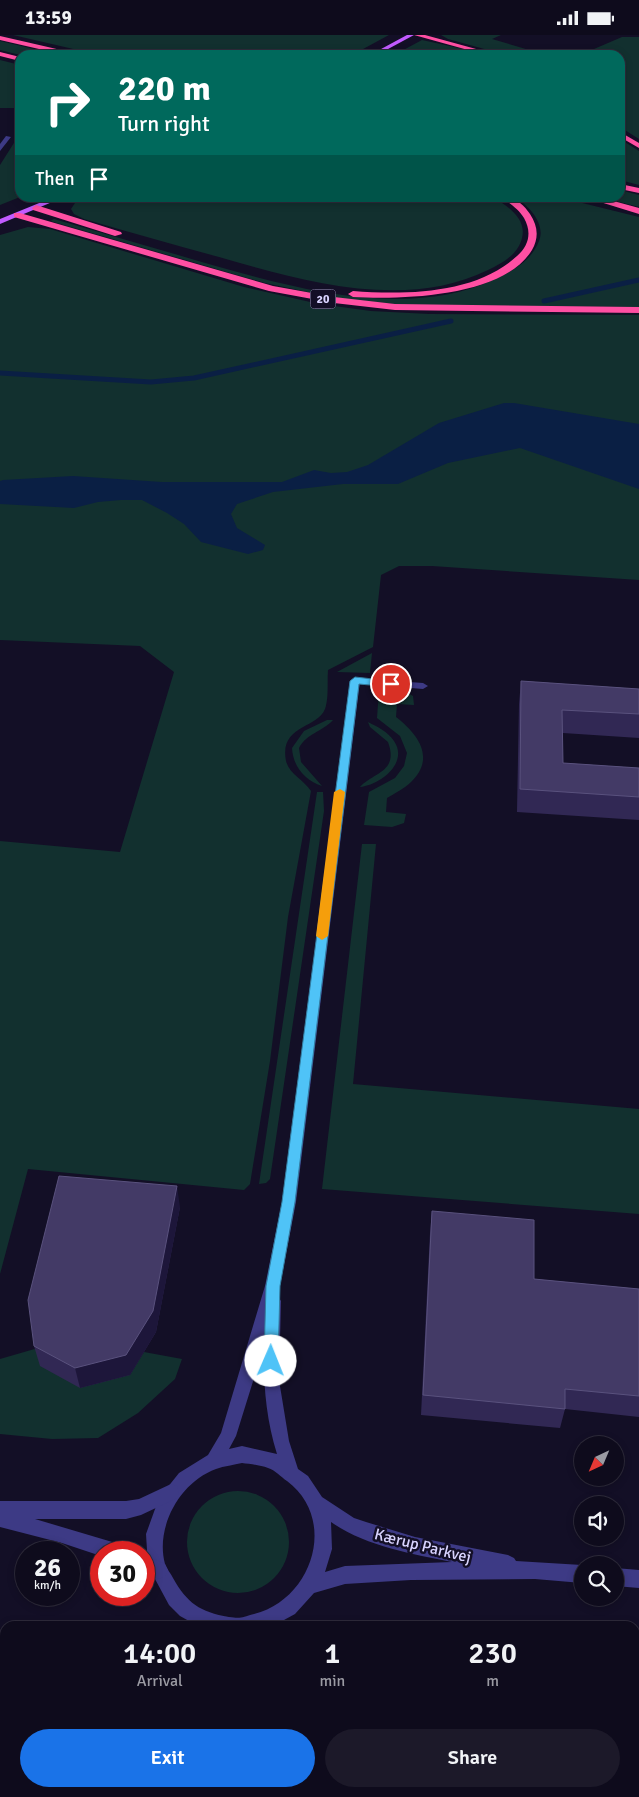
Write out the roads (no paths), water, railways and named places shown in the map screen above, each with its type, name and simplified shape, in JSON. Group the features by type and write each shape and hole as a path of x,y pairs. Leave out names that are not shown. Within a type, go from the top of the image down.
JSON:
{"highway":[{"path":"416,35 474,50"},
{"path":"0,38 52,50"},
{"path":"0,54 15,58"},
{"path":"625,137 639,146"},
{"path":"625,187 639,191"},
{"name":"20","path":"197,257 259,276 336,292 391,295 448,290 488,278 507,269 521,258 528,249 533,239 531,222 525,213 512,202"},
{"path":"606,202 639,211"},
{"path":"36,208 131,237"},
{"name":"20","path":"17,215 272,289 334,301 435,309 639,310"}],"main road":[{"path":"382,50 411,35"},
{"path":"0,222 50,202"}],"street":[{"path":"0,149 8,137"},
{"path":"214,1460 228,1436 273,1286 289,1202 355,681 423,686"},
{"path":"273,1286 271,1380 282,1441 291,1472"},
{"path":"155,1541 155,1531 164,1504 171,1492 190,1473 214,1460 240,1455 254,1456 280,1465 291,1472 310,1491 317,1503 324,1531 324,1545 311,1585 292,1606 270,1621"},
{"path":"0,1511 126,1510 141,1507 171,1492"},
{"name":"Kærup Parkvej","path":"317,1503 348,1524 406,1543 535,1570"},
{"path":"0,1518 90,1543"},
{"name":"Kærup Parkvej","path":"311,1585 358,1573 535,1570 574,1573"},
{"path":"155,1572 191,1619"},
{"path":"624,1578 639,1579"}],"water":[{"path":"504,403 514,403 639,424 639,489 520,448 448,463 398,484 343,484 273,492 237,504 231,514 237,528 265,545 263,550 248,554 201,542 184,524 142,500 98,502 74,508 0,504 0,481 3,480 73,476 162,482 282,482 314,470 331,473 347,472 368,465 439,423"}],"waterway":[{"path":"544,301 639,280"},
{"path":"0,373 151,382 194,378 451,321"}]}
